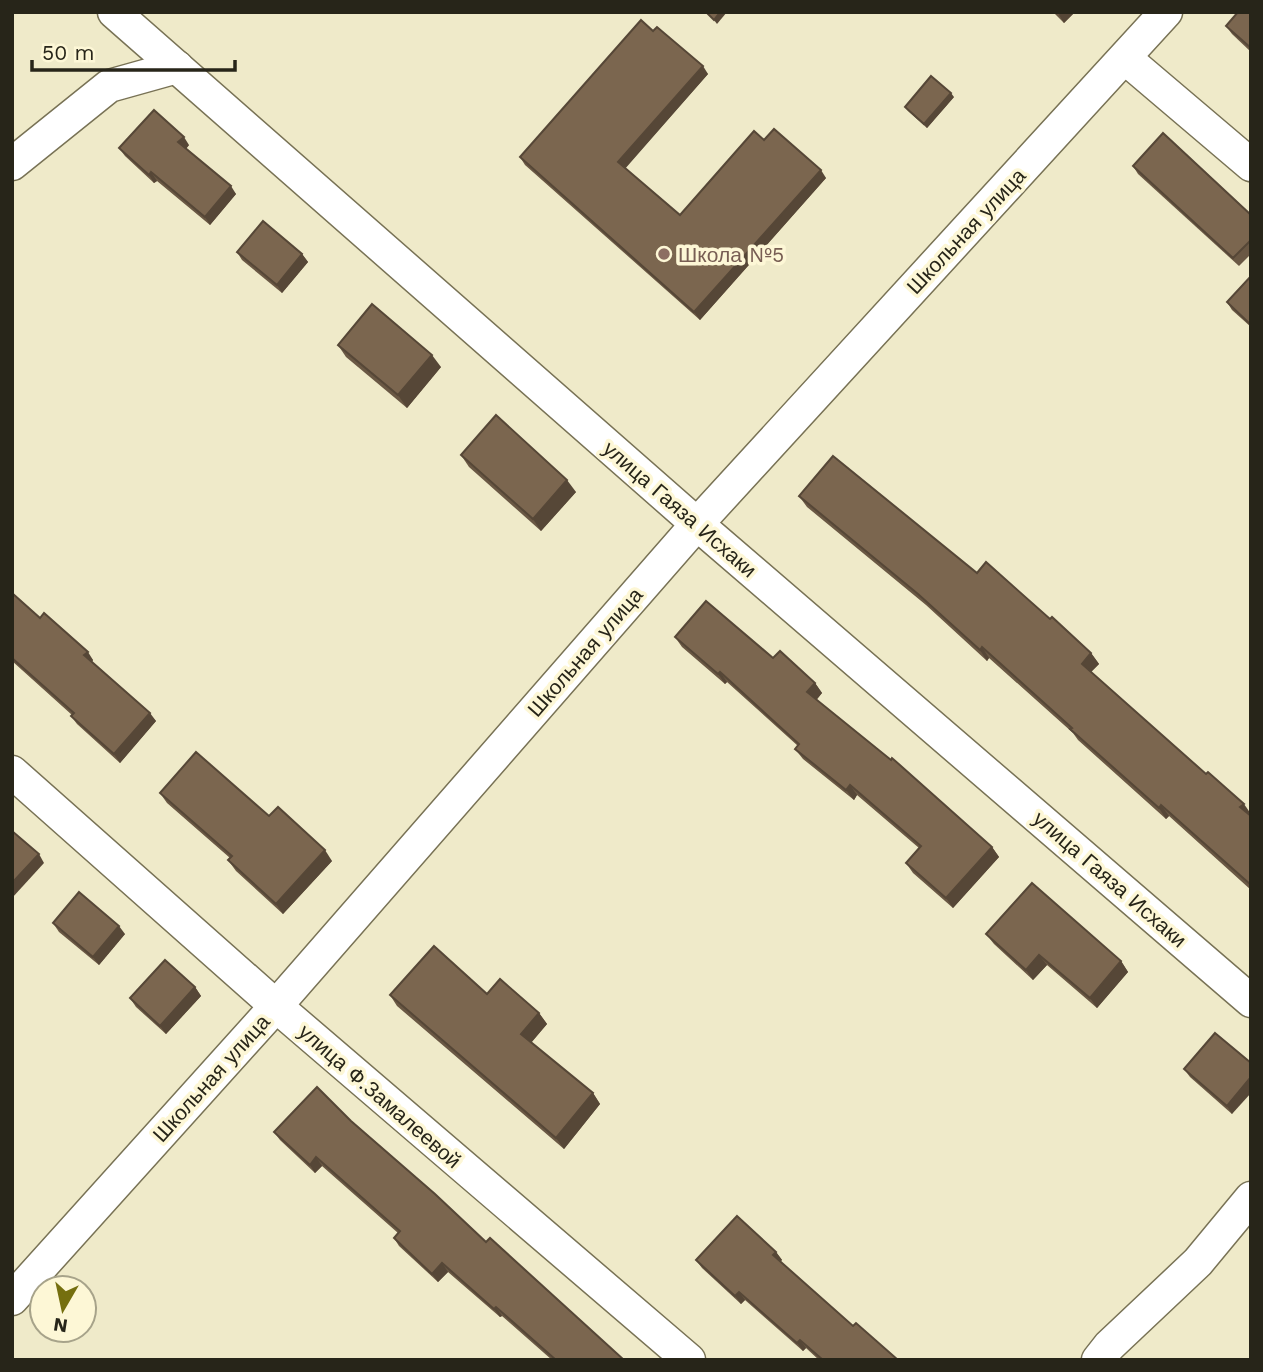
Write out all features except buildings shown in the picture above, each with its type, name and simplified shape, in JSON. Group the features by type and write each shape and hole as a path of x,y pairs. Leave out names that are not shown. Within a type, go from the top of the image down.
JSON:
{"street":[{"name":"улица Гаяза Исхаки","path":"114,12 696,524 1251,1001"},
{"name":"Школьная улица","path":"12,1299 276,1006 696,524 1166,12"},
{"path":"1125,58 1251,165"},
{"path":"12,164 109,86 177,67"},
{"name":"улица Ф.Замалеевой","path":"12,772 276,1006 688,1360"},
{"path":"1098,1360 1109,1346 1198,1262 1251,1198"}],"place":[{"name":"Школа №5","path":"664,254"}]}
